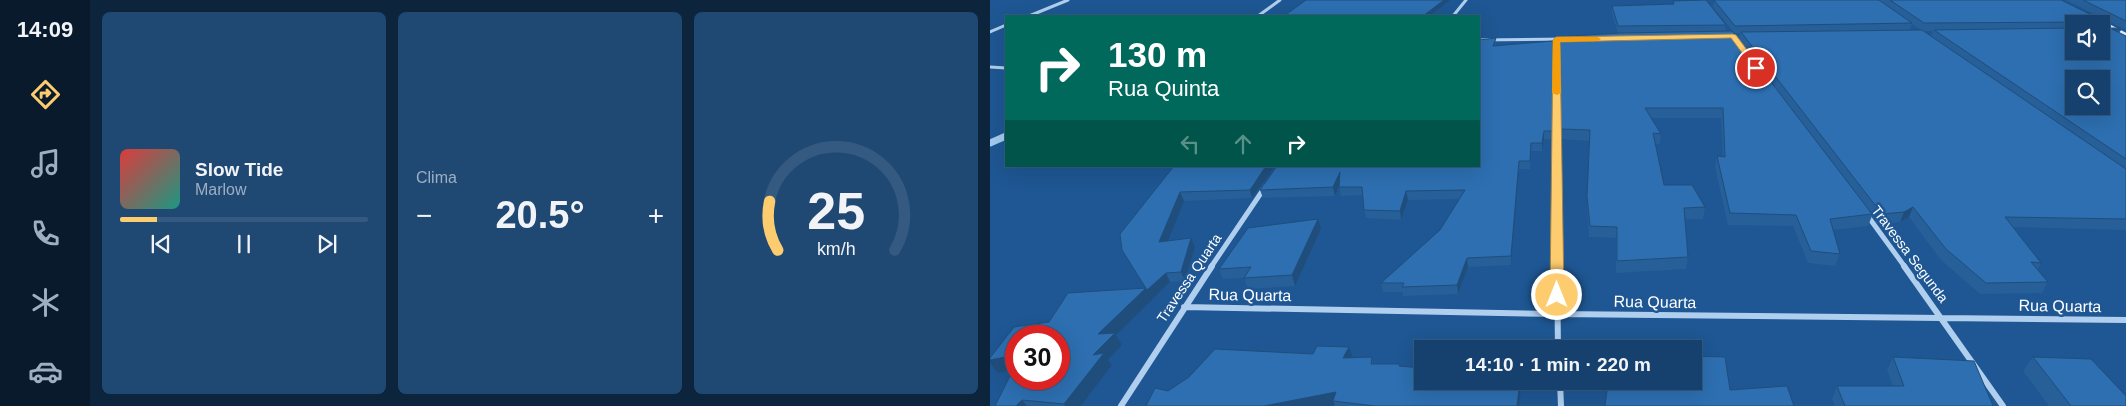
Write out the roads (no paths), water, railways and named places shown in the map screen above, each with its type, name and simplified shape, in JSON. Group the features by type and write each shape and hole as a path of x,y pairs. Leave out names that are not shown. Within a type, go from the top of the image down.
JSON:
{"street":[{"path":"1031,15 1068,0"},
{"path":"1259,15 1280,0"},
{"path":"1454,15 1466,0"},
{"path":"990,32 1005,26"},
{"path":"2110,28 2126,36"},
{"path":"2110,32 2118,32"},
{"path":"1480,40 1576,39"},
{"path":"1556,40 1558,340"},
{"path":"990,67 1005,68"},
{"name":"Travessa Quarta","path":"1121,406 1184,307 1269,182"},
{"name":"Travessa Segunda","path":"1862,209 1943,318 2003,406"},
{"name":"Rua Quarta","path":"1184,307 1557,314 2126,320"},
{"path":"1560,390 1560,406"}],"waterway":[{"path":"990,143 1005,136"}]}
